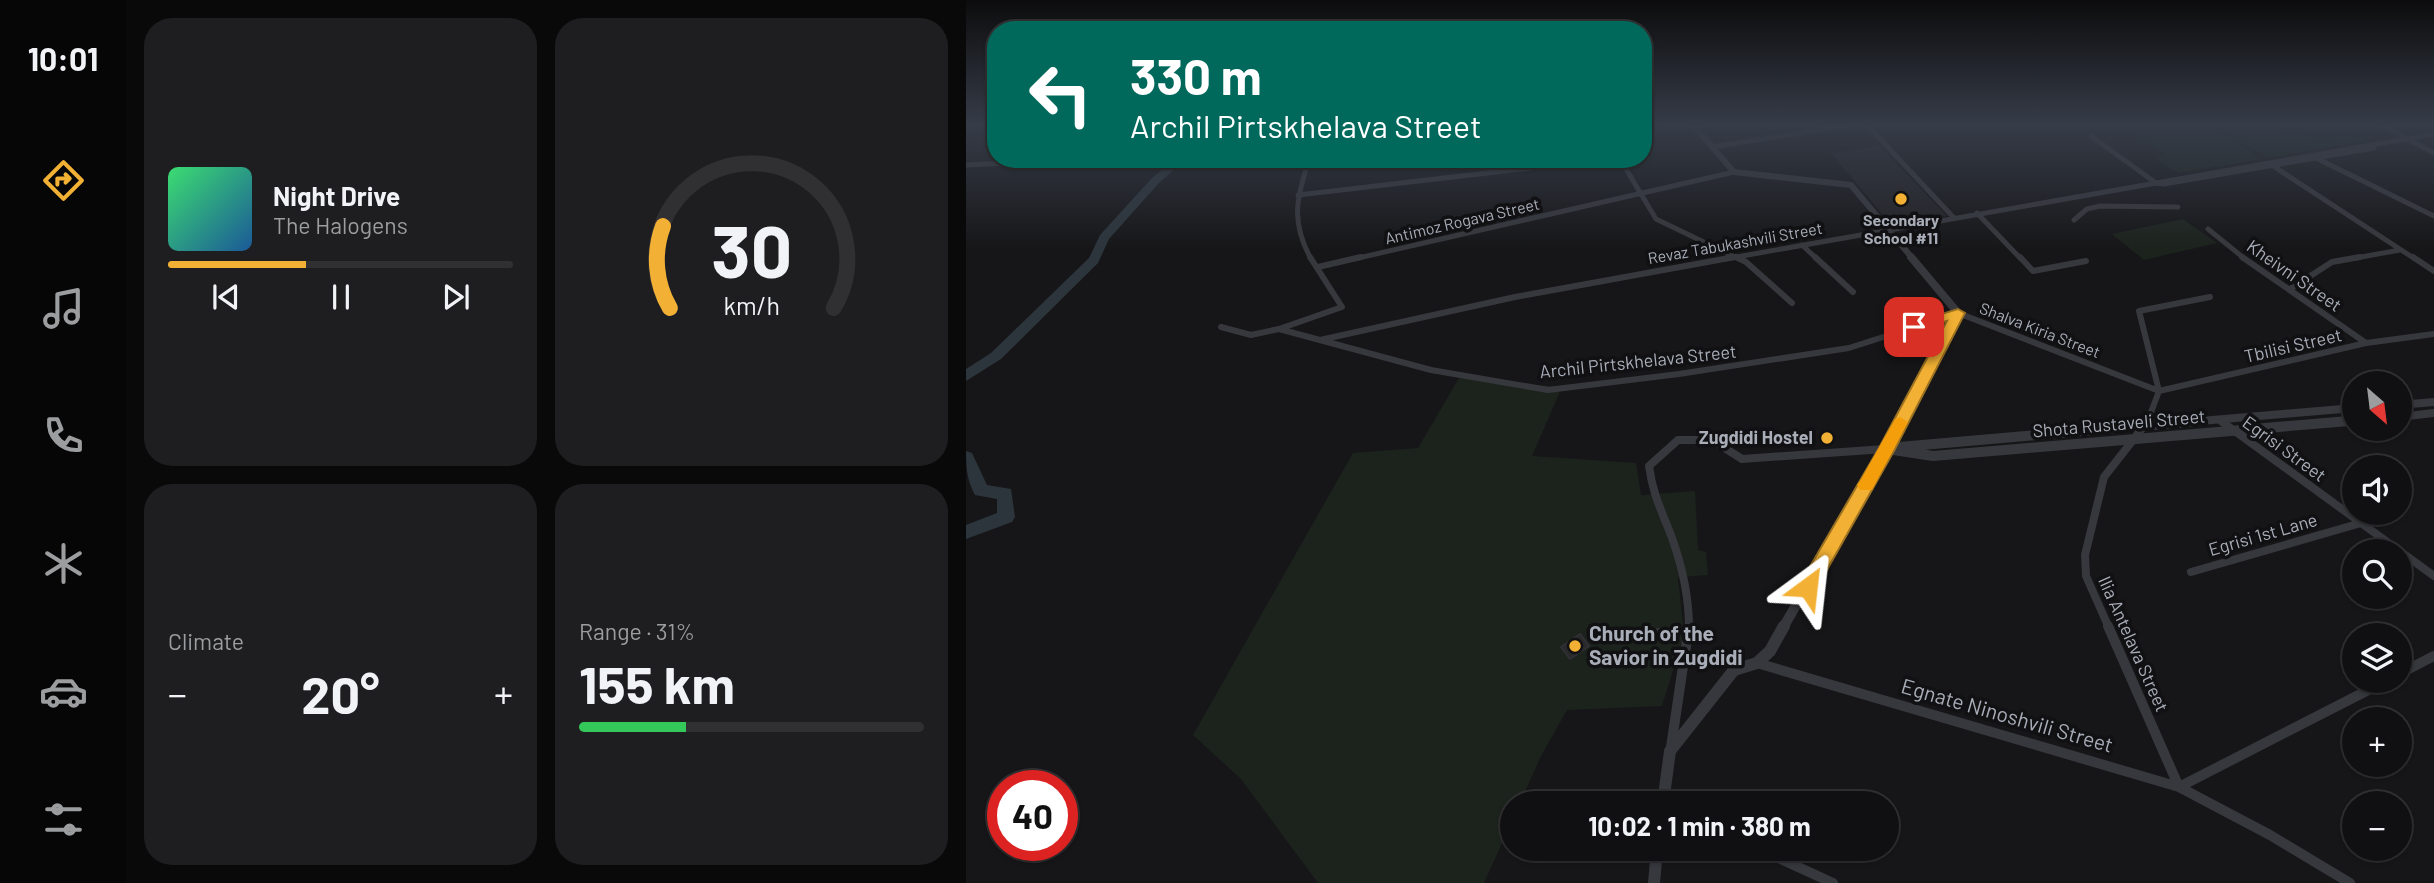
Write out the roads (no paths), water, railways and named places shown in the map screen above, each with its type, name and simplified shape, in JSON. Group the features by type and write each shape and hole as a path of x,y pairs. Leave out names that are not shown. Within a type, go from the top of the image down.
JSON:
{"street":[{"path":"1730,167 1734,172"},
{"path":"1907,167 1954,218"},
{"path":"2134,167 2156,183"},
{"name":"Revaz Tabukashvili Street","path":"1320,340 1516,297 2239,167"},
{"name":"Revaz Tabukashvili Street","path":"2156,183 2167,184 2266,167"},
{"path":"2275,167 2434,271"},
{"path":"2335,167 2434,216"},
{"path":"1221,327 1251,335 1279,329 1342,307 1304,244 1297,224 1298,195 1306,168"},
{"path":"1298,195 1531,168"},
{"path":"1625,168 1656,219 1736,257 1792,303"},
{"name":"Antimoz Rogava Street","path":"1318,267 1734,172"},
{"name":"Shalva Kiria Street","path":"1734,172 1851,185 1958,313 2159,391"},
{"path":"2083,195 2097,207"},
{"path":"2074,220 2085,210 2111,205 2129,208 2160,203 2178,207"},
{"path":"1978,213 2033,271 2086,261"},
{"name":"Kheivni Street","path":"2208,229 2220,237 2225,246 2366,343"},
{"path":"1802,244 1853,292"},
{"path":"2290,289 2332,262 2401,250"},
{"path":"2159,391 2138,311 2210,297"},
{"path":"1670,751 1734,670 1757,663 1770,651 1887,449 1958,313"},
{"name":"Archil Pirtskhelava Street","path":"1279,329 1431,370 1548,390 1679,374 1849,348 1958,313"},
{"name":"Tbilisi Street","path":"2159,391 2366,343 2434,334"},
{"name":"Ilia Antelava Street","path":"2159,391 2146,426 2104,477 2085,555 2086,576 2179,787"},
{"path":"2412,404 2434,402"},
{"name":"Shota Rustaveli Street","path":"1689,629 1689,604 1672,539 1653,495 1649,466 1678,440 1712,440 1742,459 2342,409"},
{"path":"2412,415 2434,413"},
{"name":"Egrisi Street","path":"2219,420 2342,509"},
{"name":"Shota Rustaveli Street","path":"1887,449 1933,456 2342,422"},
{"name":"Egrisi 1st Lane","path":"2191,572 2354,525"},
{"name":"Egrisi Street","path":"2364,525 2434,576"},
{"path":"1597,636 1689,629 1665,791"},
{"path":"2412,667 2434,656"},
{"name":"Egnate Ninoshvili Street","path":"1757,663 2179,787 2270,835 2350,883"},
{"path":"2179,787 2363,693"},
{"path":"1654,883 1656,861"},
{"path":"1785,861 1833,883"}],"waterway":[{"path":"966,376 996,356 1094,260 1104,238 1155,181 1170,168"},
{"path":"966,457 981,491 1005,494 1006,517 966,532"}],"place":[{"name":"Secondary School #11","path":"1901,199"},
{"name":"Zugdidi Hostel","path":"1827,438"},
{"name":"Church of the Savior in Zugdidi","path":"1575,646"}]}
